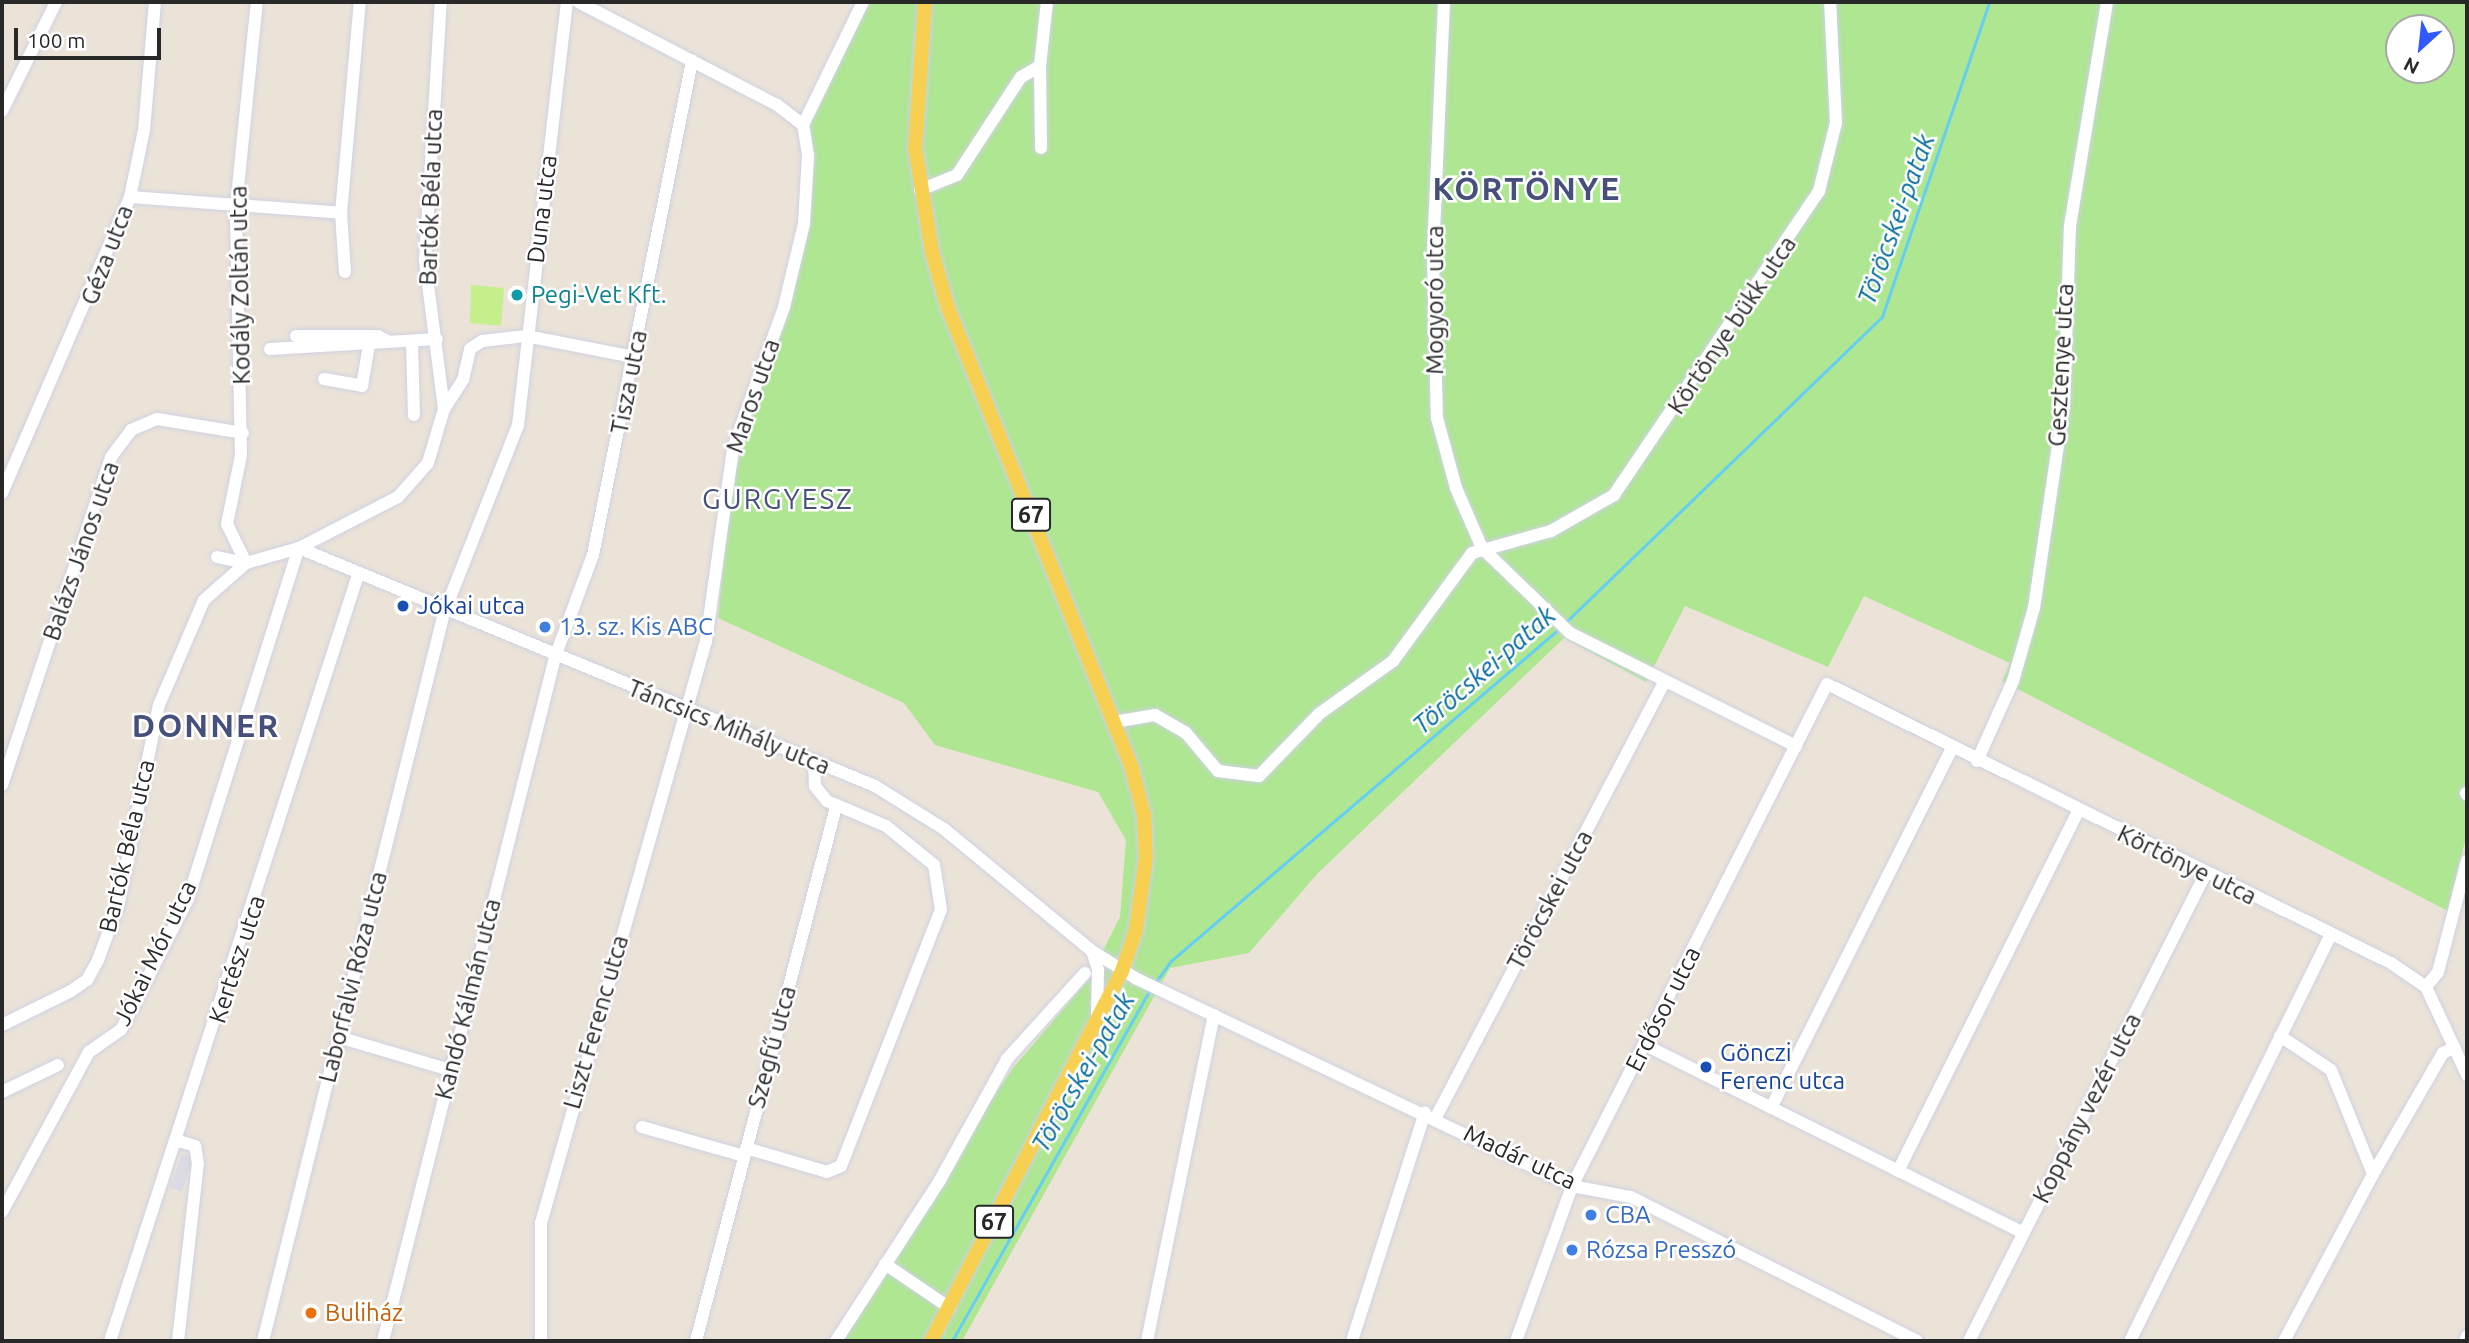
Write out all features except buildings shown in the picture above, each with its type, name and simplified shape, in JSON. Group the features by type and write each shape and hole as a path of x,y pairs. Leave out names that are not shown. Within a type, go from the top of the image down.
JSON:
{"main road":[{"name":"67","path":"925,2 915,89 920,190 948,308 1114,722 1144,815 1146,857 1136,930 1122,971 932,1341"}],"street":[{"path":"2,111 56,2"},
{"name":"Géza utca","path":"2,493 130,197 144,130 155,2"},
{"name":"Kodály Zoltán utca","path":"246,563 227,524 243,433 236,207 257,2"},
{"path":"345,272 341,213 360,2"},
{"name":"Bartók Béla utca","path":"2,1025 71,991 87,980 98,960 118,906 174,661 204,600 246,563 299,548 369,515 417,480 438,439 444,409 437,339 427,289 426,227 441,2"},
{"name":"Duna utca","path":"444,613 518,425 526,336 567,2"},
{"path":"578,2 692,61 803,125"},
{"name":"Maros utca","path":"687,709 706,642 733,448 785,307 804,224 803,125 863,2"},
{"path":"1041,148 1040,66 1047,2"},
{"name":"Mogyoró utca","path":"1444,2 1433,258 1437,418 1456,488 1482,548"},
{"name":"Körtönye bükk utca","path":"1482,548 1551,531 1614,495 1800,225 1819,191 1836,123 1830,2"},
{"name":"Gesztenye utca","path":"1977,761 2014,681 2034,608 2064,405 2070,226 2107,2"},
{"name":"Tisza utca","path":"555,657 593,555 692,61"},
{"path":"920,190 957,175 1021,77 1040,66"},
{"path":"130,197 341,213"},
{"path":"296,336 378,336 391,343"},
{"path":"444,409 463,380 470,349 482,341 526,336 634,357"},
{"path":"270,349 437,339"},
{"path":"412,341 414,415"},
{"path":"324,379 362,386 369,345"},
{"name":"Balázs János utca","path":"2,785 111,457 131,430 157,419 243,433"},
{"name":"Táncsics Mihály utca","path":"299,548 444,613 875,786 944,829 1092,951 1122,971"},
{"name":"Jókai Mór utca","path":"2,1212 89,1052 121,1030 188,899 299,548"},
{"path":"1114,722 1155,715 1186,733 1218,771 1259,776 1320,714 1393,662 1464,562 1482,548 1570,633 1664,683 1796,746"},
{"path":"217,557 246,563"},
{"name":"Kertész utca","path":"110,1341 179,1141 358,575"},
{"name":"Laborfalvi Róza utca","path":"262,1341 444,613"},
{"name":"Kandó Kálmán utca","path":"383,1341 555,657"},
{"name":"Töröcskei utca","path":"1352,1341 1430,1115 1664,683"},
{"name":"Körtönye utca","path":"1827,684 2205,875 2331,934 2426,987"},
{"name":"Erdősor utca","path":"1516,1341 1572,1186 1827,684"},
{"name":"Liszt Ferenc utca","path":"541,1341 541,1223 687,709"},
{"path":"1770,1108 1952,748"},
{"path":"642,1127 827,1172 841,1166 933,933 940,888 934,865 915,844 836,807 815,786 814,760"},
{"name":"Szegfű utca","path":"696,1341 836,807"},
{"path":"1898,1171 2078,811"},
{"path":"2467,861 2438,972 2426,987 2467,1076"},
{"name":"Koppány vezér utca","path":"1969,1341 2205,875"},
{"path":"2130,1341 2331,934"},
{"path":"1092,951 1100,987 1096,1025"},
{"name":"Madár utca","path":"1122,971 1430,1115 1572,1186 1631,1197 1917,1341"},
{"path":"836,1341 1007,1059 1085,973"},
{"path":"1147,1341 1214,1014"},
{"path":"2280,1036 2330,1070 2373,1174"},
{"path":"338,1037 450,1070"},
{"path":"1645,1045 2023,1233"},
{"path":"2284,1341 2373,1174 2443,1053 2455,1046"},
{"path":"2,1092 58,1065"},
{"path":"178,1341 198,1164 195,1146 179,1141"},
{"path":"885,1264 950,1308"},
{"path":"2465,1341 2467,1336"}],"shaded area":[{"path":"182,1154 190,1157 190,1167 182,1192 170,1188"}],"green space":[{"path":"869,2 2467,2 2467,833 2448,911 2002,681 2010,663 1864,596 1828,667 1685,606 1646,682 1564,638 1318,873 1249,953 1170,968 962,1341 831,1341 1013,1068 1089,979 1120,917 1126,840 1098,792 935,745 904,703 718,618 731,487 810,223 815,158 807,123"},
{"path":"471,285 504,288 501,326 470,323"}],"waterway":[{"name":"Töröcskei-patak","path":"1565,623 1882,317 1989,2"},
{"name":"Töröcskei-patak","path":"1155,983 1171,961 1560,628"},
{"name":"Töröcskei-patak","path":"952,1341 1149,991"}],"place":[{"name":"Pegi-Vet Kft.","path":"517,295"},
{"name":"Jókai utca","path":"403,606"},
{"name":"13. sz. Kis ABC","path":"545,627"},
{"name":"Gönczi Ferenc utca","path":"1706,1067"},
{"name":"CBA","path":"1591,1215"},
{"name":"Rózsa Presszó","path":"1572,1250"},
{"name":"Buliház","path":"311,1313"}],"district":[{"name":"KÖRTÖNYE","path":"1527,188"},
{"name":"GURGYESZ","path":"778,499"},
{"name":"DONNER","path":"206,725"}]}
